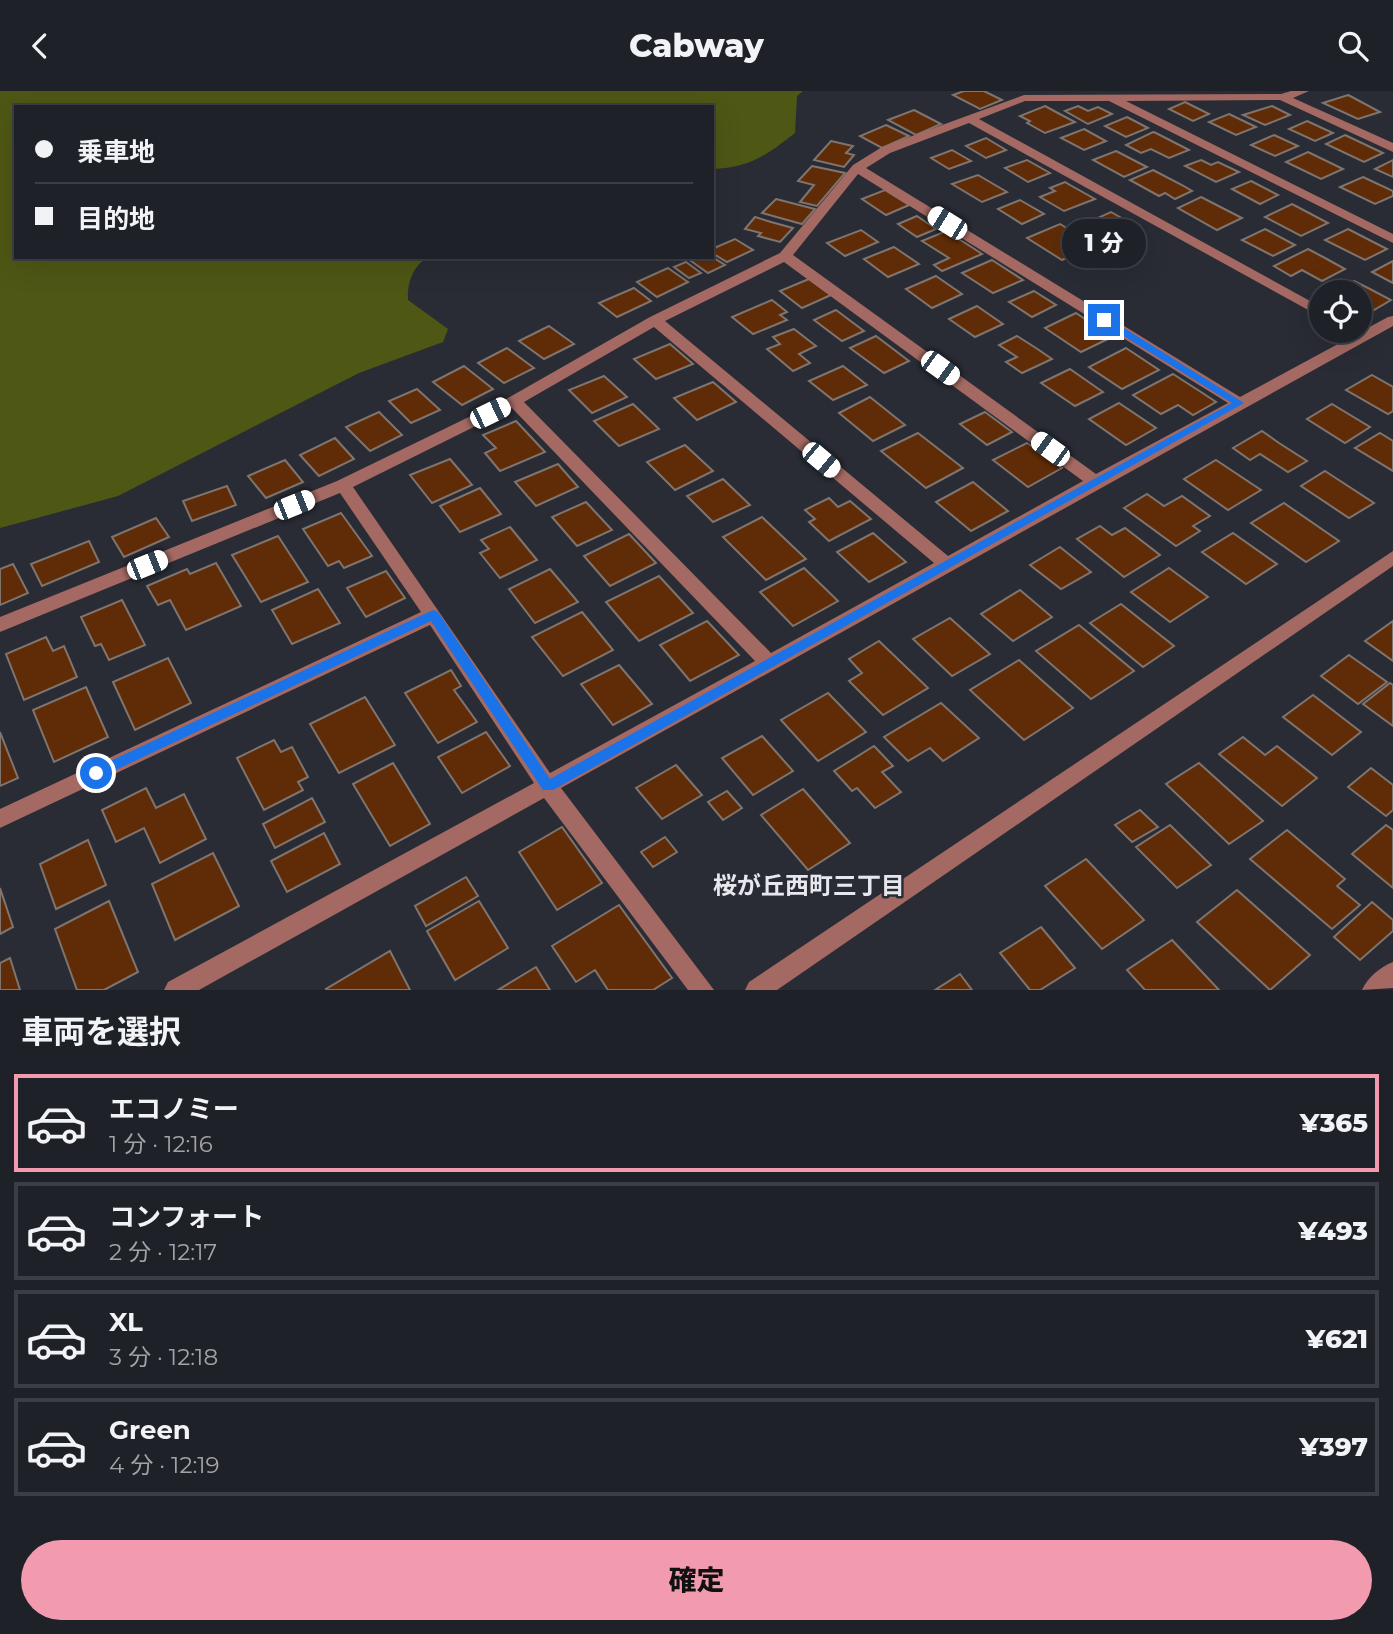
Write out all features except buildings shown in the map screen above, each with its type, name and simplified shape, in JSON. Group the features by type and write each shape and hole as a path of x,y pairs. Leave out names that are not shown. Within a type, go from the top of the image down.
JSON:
{"street":[{"path":"0,625 343,485 514,401 656,320 785,255 857,168 886,150 1024,98 1282,97 1303,91"},
{"path":"1110,97 1393,239"},
{"path":"1282,97 1393,148"},
{"path":"969,118 1309,306"},
{"path":"857,168 1239,403"},
{"path":"785,255 1094,481"},
{"path":"656,320 946,564"},
{"path":"1372,328 1393,320"},
{"path":"176,990 1239,403 1341,343"},
{"path":"514,401 769,663"},
{"path":"343,485 548,786 702,990"},
{"path":"757,990 1393,557"},
{"path":"0,819 433,615"},
{"path":"1374,990 1393,973"}],"green space":[{"path":"0,91 803,91 797,96 795,133 757,159 737,166 714,169 714,105 14,105 14,259 425,259 412,275 408,300 448,329 443,342 359,373 118,496 0,528"}],"district":[{"name":"桜が丘西町三丁目","path":"809,885"}],"route":[{"path":"96,773 433,615 548,786 1239,403 1104,320"}]}
